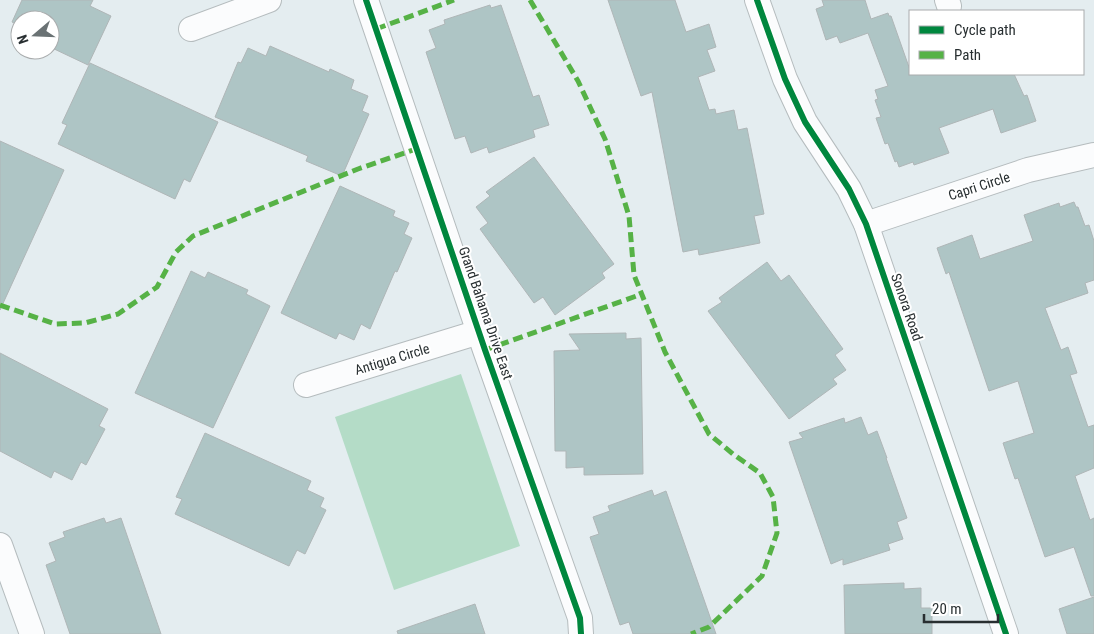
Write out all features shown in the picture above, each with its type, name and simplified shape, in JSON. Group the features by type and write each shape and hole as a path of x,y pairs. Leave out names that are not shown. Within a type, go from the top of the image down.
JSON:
{"street":[{"path":"191,29 269,0"},
{"name":"Grand Bahama Drive East","path":"366,0 479,332 580,618 581,634"},
{"name":"Sonora Road","path":"757,0 785,79 805,122 849,189 866,224 1006,634"},
{"name":"Capri Circle","path":"866,224 1028,170 1094,155"},
{"name":"Antigua Circle","path":"306,385 479,332"},
{"path":"0,544 32,634"}],"green space":[{"path":"461,374 520,546 394,590 335,417"}],"building":[{"path":"22,0 93,0 90,6 111,16 88,65 60,52 60,10 17,10"},
{"path":"608,0 675,0 686,32 709,24 716,47 707,50 715,71 698,77 709,110 715,109 716,114 734,110 738,130 747,128 764,214 754,216 760,243 699,255 698,249 683,252 652,92 641,96"},
{"path":"822,0 865,0 871,19 888,13 891,16 909,67 909,75 1014,75 1024,96 1027,95 1036,121 1001,133 993,109 939,128 949,153 914,165 913,162 899,167 897,161 895,162 888,143 885,144 876,118 881,117 875,100 878,99 875,90 888,86 868,33 840,43 837,36 826,40 816,9 824,6"},
{"path":"490,5 491,8 501,5 533,97 539,95 549,125 533,130 535,137 489,153 487,147 471,153 465,136 455,139 426,52 436,48 429,30 445,24 444,20"},
{"path":"270,46 329,72 330,69 354,80 351,89 368,96 362,111 369,114 342,176 306,161 308,156 215,117 238,62 241,63 248,48 266,56"},
{"path":"90,63 218,122 190,182 184,179 175,199 58,144 67,125 62,123"},
{"path":"0,141 64,170 0,310"},
{"path":"534,157 614,264 602,273 605,278 555,315 543,297 534,303 480,229 488,223 476,207 490,196 486,192"},
{"path":"340,186 395,211 393,216 409,223 404,234 412,238 397,272 395,271 370,329 361,324 354,340 339,333 336,339 281,313"},
{"path":"1074,202 1076,207 1078,207 1085,226 1089,225 1094,241 1094,280 1085,283 1088,293 1045,308 1061,350 1068,347 1077,373 1070,375 1088,427 1094,425 1094,468 1075,476 1090,520 1094,518 1094,596 1091,596 1074,547 1045,557 1018,478 1015,479 1003,443 1034,433 1018,381 989,391 949,272 946,274 937,248 972,235 980,259 1033,241 1024,215 1059,203 1060,207"},
{"path":"767,262 781,281 789,275 843,349 835,355 846,370 833,379 837,384 789,419 708,311 722,302 719,298"},
{"path":"191,271 205,278 208,272 248,290 246,294 270,306 213,428 135,393"},
{"path":"626,333 626,339 641,338 643,474 584,475 584,467 566,468 566,451 555,451 554,351 580,350 569,334"},
{"path":"0,353 108,409 99,426 105,429 86,465 81,462 72,480 54,471 51,478 0,451"},
{"path":"861,417 868,435 877,431 887,458 907,518 897,522 903,539 888,544 890,550 843,565 843,559 831,564 789,442 803,438 799,433 844,418 845,423"},
{"path":"205,433 311,481 307,490 324,498 320,507 326,510 305,554 297,550 289,566 175,514 182,499 176,497"},
{"path":"652,490 654,496 666,491 716,634 633,634 629,622 620,625 590,537 599,534 593,517 610,511 608,506"},
{"path":"104,518 106,523 121,518 161,634 70,634 46,565 56,561 49,543 65,537 63,532"},
{"path":"904,583 904,589 921,588 921,608 932,608 932,634 845,634 844,585"},
{"path":"1094,597 1094,634 1067,634 1059,609"},
{"path":"475,604 485,634 398,634 397,631"}],"marked path":[{"path":"376,29 454,0"},
{"path":"530,0 578,81 605,139 629,216 634,275 665,352 709,434 760,473 773,497 777,533 762,576 709,627 691,634"},
{"path":"0,305 55,324 85,323 118,314 157,287 176,252 193,236 358,169 416,149"},
{"path":"485,350 642,294"}],"cycle path":[{"path":"366,0 485,350 580,618 581,634"},
{"path":"757,0 785,79 805,122 849,189 866,224 1006,634"}]}
